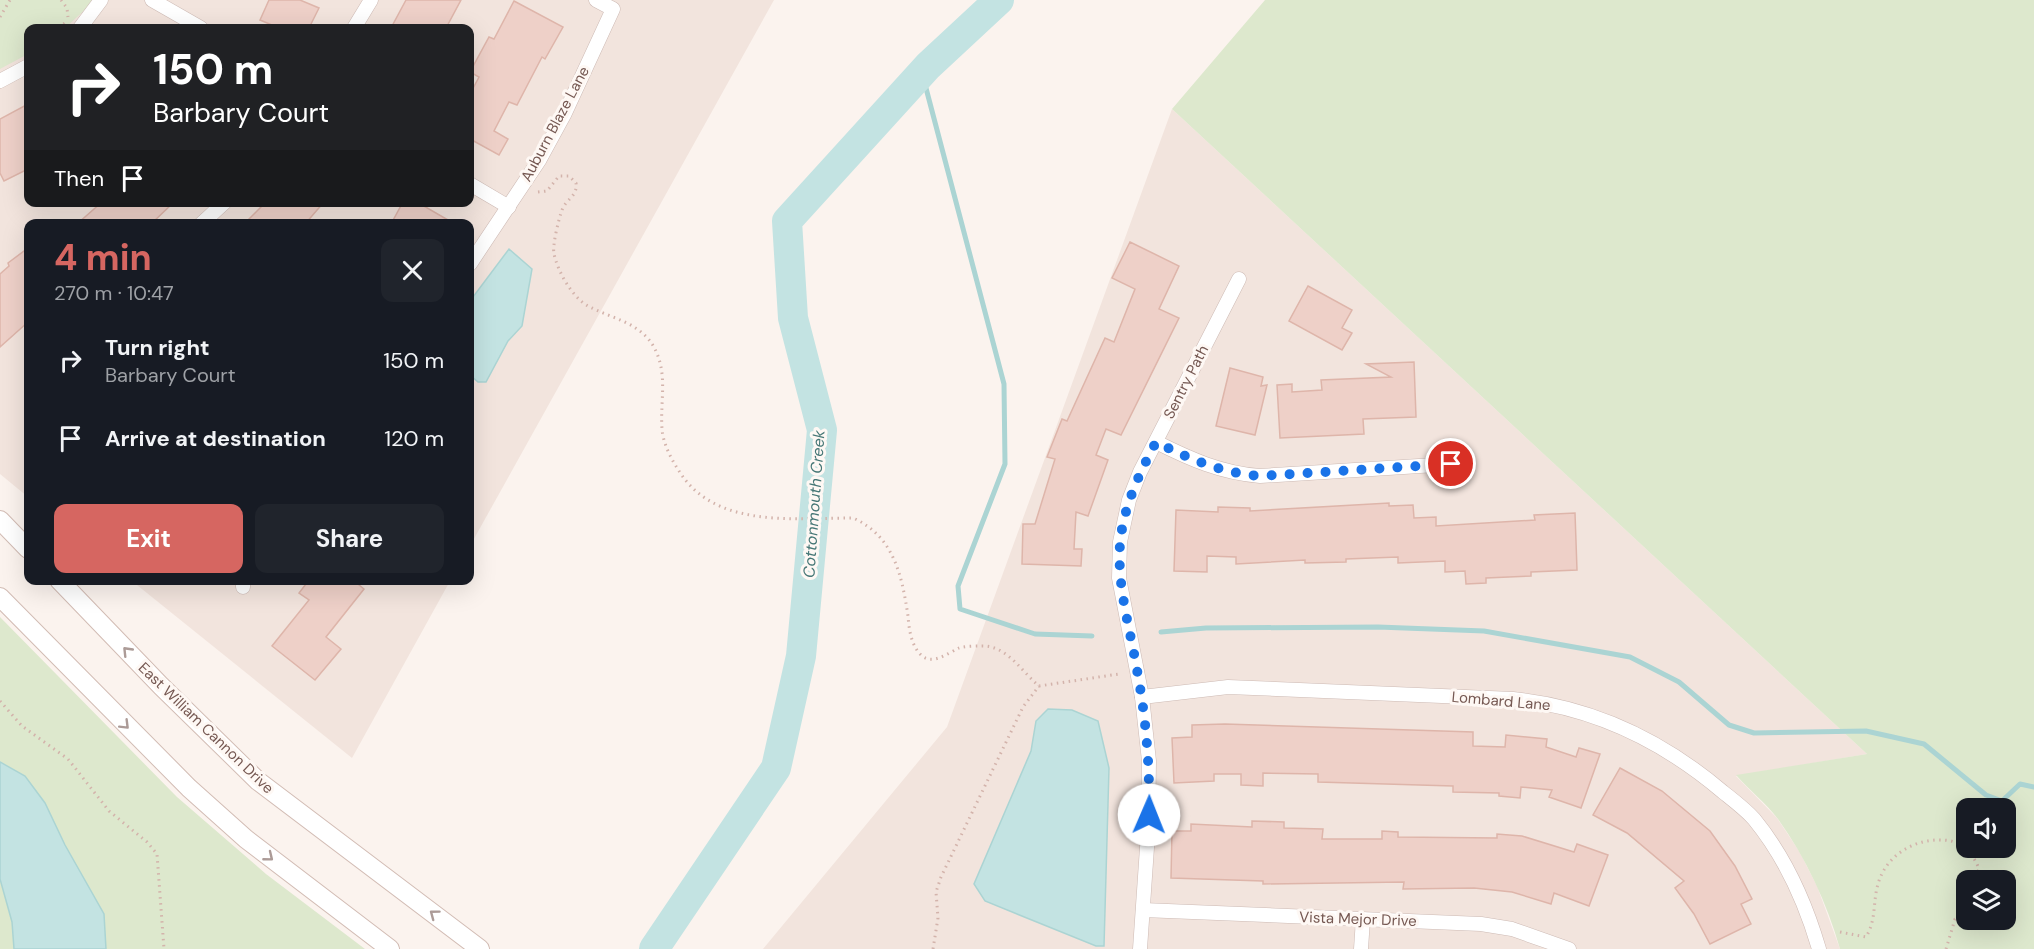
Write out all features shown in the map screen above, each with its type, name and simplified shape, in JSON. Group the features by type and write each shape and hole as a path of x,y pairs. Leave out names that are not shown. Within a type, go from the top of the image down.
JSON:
{"street":[{"path":"83,24 101,0"},
{"path":"152,0 194,24"},
{"path":"356,24 371,0"},
{"name":"Auburn Blaze Lane","path":"474,258 509,207 564,115 613,9 596,0"},
{"path":"0,81 24,68"},
{"path":"474,186 509,207"},
{"path":"206,219 220,207"},
{"name":"Sentry Path","path":"1140,949 1149,779 1142,697 1119,578 1120,542 1129,500 1239,279"},
{"path":"1156,442 1201,464 1235,474 1260,476 1451,464"},
{"path":"0,520 24,545"},
{"name":"East William Cannon Drive","path":"64,585 161,686 258,781 480,949"},
{"path":"0,592 25,623"},
{"path":"0,597 189,788 246,839 390,949"},
{"name":"Lombard Lane","path":"1142,697 1228,687 1513,699 1547,703 1594,716 1638,734 1702,773 1747,812 1784,861 1806,906 1819,949"},
{"name":"Vista Mejor Drive","path":"1143,910 1481,924 1512,929 1569,949"},
{"path":"1361,949 1363,919"}],"path":[{"path":"0,17 10,0"},
{"path":"61,0 67,8 67,21"},
{"path":"538,192 547,190 559,176 569,176 576,183 575,194 563,209 554,254 573,294 580,301 631,324 653,346 664,376 662,431 671,459 685,481 704,499 745,515 853,518 867,524 890,548 898,563 911,637 922,656 936,659 961,647 990,646 1005,651 1039,686"},
{"path":"933,949 938,918 938,883 1023,707 1039,686 1119,674"},
{"path":"0,701 22,726 69,759 109,811 147,842 157,854 164,949"},
{"path":"1840,932 1866,936 1872,927 1876,888 1881,875 1892,859 1917,843 1936,838 1956,842 1976,859 1978,870"},
{"path":"1946,949 1956,919"}],"shaded area":[{"path":"0,0 774,0 474,539 474,219 24,219 24,494 0,474"},
{"path":"1172,109 1867,754 1736,776 1777,818 1799,851 1817,886 1840,949 763,949 947,727"},
{"path":"137,585 448,585 352,758"}],"green space":[{"path":"0,0 92,0 88,7 69,24 24,24 24,56 0,69"},
{"path":"1265,0 2034,0 2034,949 1840,949 1822,898 1798,849 1773,813 1736,775 1867,754 1172,109"},
{"path":"0,617 177,797 266,874 365,949 0,949"}],"water":[{"path":"509,249 532,269 522,326 508,341 486,382 478,382 474,378 474,296"},
{"path":"1048,709 1072,710 1098,721 1109,768 1104,946 1096,946 985,901 974,884 1031,751 1036,721"},
{"path":"0,762 25,776 45,803 65,845 104,914 106,949 14,949 12,922 0,879"}],"building":[{"path":"269,0 300,0 319,8 311,24 270,24 260,20"},
{"path":"406,0 461,0 448,24 393,24"},
{"path":"514,1 563,27 545,59 542,57 517,105 509,102 494,131 508,139 499,155 474,141 474,86 479,77 474,74 474,65 489,37 494,39"},
{"path":"24,106 24,171 4,181 0,173 0,119"},
{"path":"96,207 169,207 156,219 83,219"},
{"path":"261,207 320,207 309,219 249,219"},
{"path":"400,207 426,207 446,219 394,219"},
{"path":"1130,242 1179,266 1159,309 1179,318 1121,435 1106,429 1096,455 1108,460 1088,516 1076,512 1074,549 1082,549 1081,566 1022,564 1023,524 1035,524 1055,459 1047,457 1062,419 1067,421 1105,338 1114,342 1135,289 1112,278"},
{"path":"24,251 24,326 0,347 0,274 9,266 8,263"},
{"path":"1308,286 1352,310 1342,328 1352,333 1342,350 1289,321"},
{"path":"1414,362 1416,417 1363,419 1364,434 1280,438 1277,385 1292,384 1292,392 1322,390 1321,380 1391,377 1366,364"},
{"path":"1230,368 1263,377 1261,386 1267,385 1255,435 1216,426"},
{"path":"1389,503 1389,506 1413,505 1414,518 1436,517 1436,526 1535,520 1534,515 1575,513 1577,570 1531,572 1531,576 1486,578 1486,583 1466,584 1465,571 1445,572 1445,561 1398,563 1398,557 1346,559 1346,562 1305,563 1305,560 1236,564 1236,557 1207,556 1207,572 1174,571 1176,510 1218,512 1218,507 1250,508 1250,511"},
{"path":"305,585 359,585 364,589 326,637 341,649 315,680 272,646 309,600 299,593"},
{"path":"1225,724 1473,732 1473,746 1505,747 1506,735 1547,739 1546,747 1576,757 1579,748 1600,754 1581,808 1549,797 1552,790 1521,787 1520,798 1499,796 1499,793 1453,792 1453,786 1318,782 1318,774 1263,773 1263,786 1241,785 1241,774 1214,774 1214,781 1174,783 1172,738 1192,737 1192,725"},
{"path":"1620,768 1662,791 1710,831 1735,866 1752,899 1741,904 1751,924 1710,944 1694,914 1675,888 1684,881 1627,833 1593,815"},
{"path":"1252,821 1284,822 1284,828 1323,829 1322,839 1382,839 1382,831 1398,832 1398,837 1497,838 1497,834 1522,836 1574,852 1577,844 1608,855 1589,906 1554,893 1551,904 1512,892 1474,888 1403,889 1404,882 1263,884 1263,881 1171,878 1172,831 1191,831 1191,824 1252,827"}],"waterway":[{"name":"Cottonmouth Creek","path":"654,949 776,768 801,656 822,430 793,318 787,221 928,66 999,0"},
{"path":"922,73 1004,384 1005,464 958,586 960,609 1035,634 1092,636"},
{"path":"1161,632 1206,628 1378,627 1484,631 1630,657 1679,682 1729,725 1754,733 1866,731 1924,744 1986,795 2002,801 2020,784 2034,787"}],"route":[{"path":"1149,815 1149,761 1142,697 1119,578 1120,542 1129,500 1140,472 1156,442 1201,464 1235,474 1260,476 1451,464"}]}
